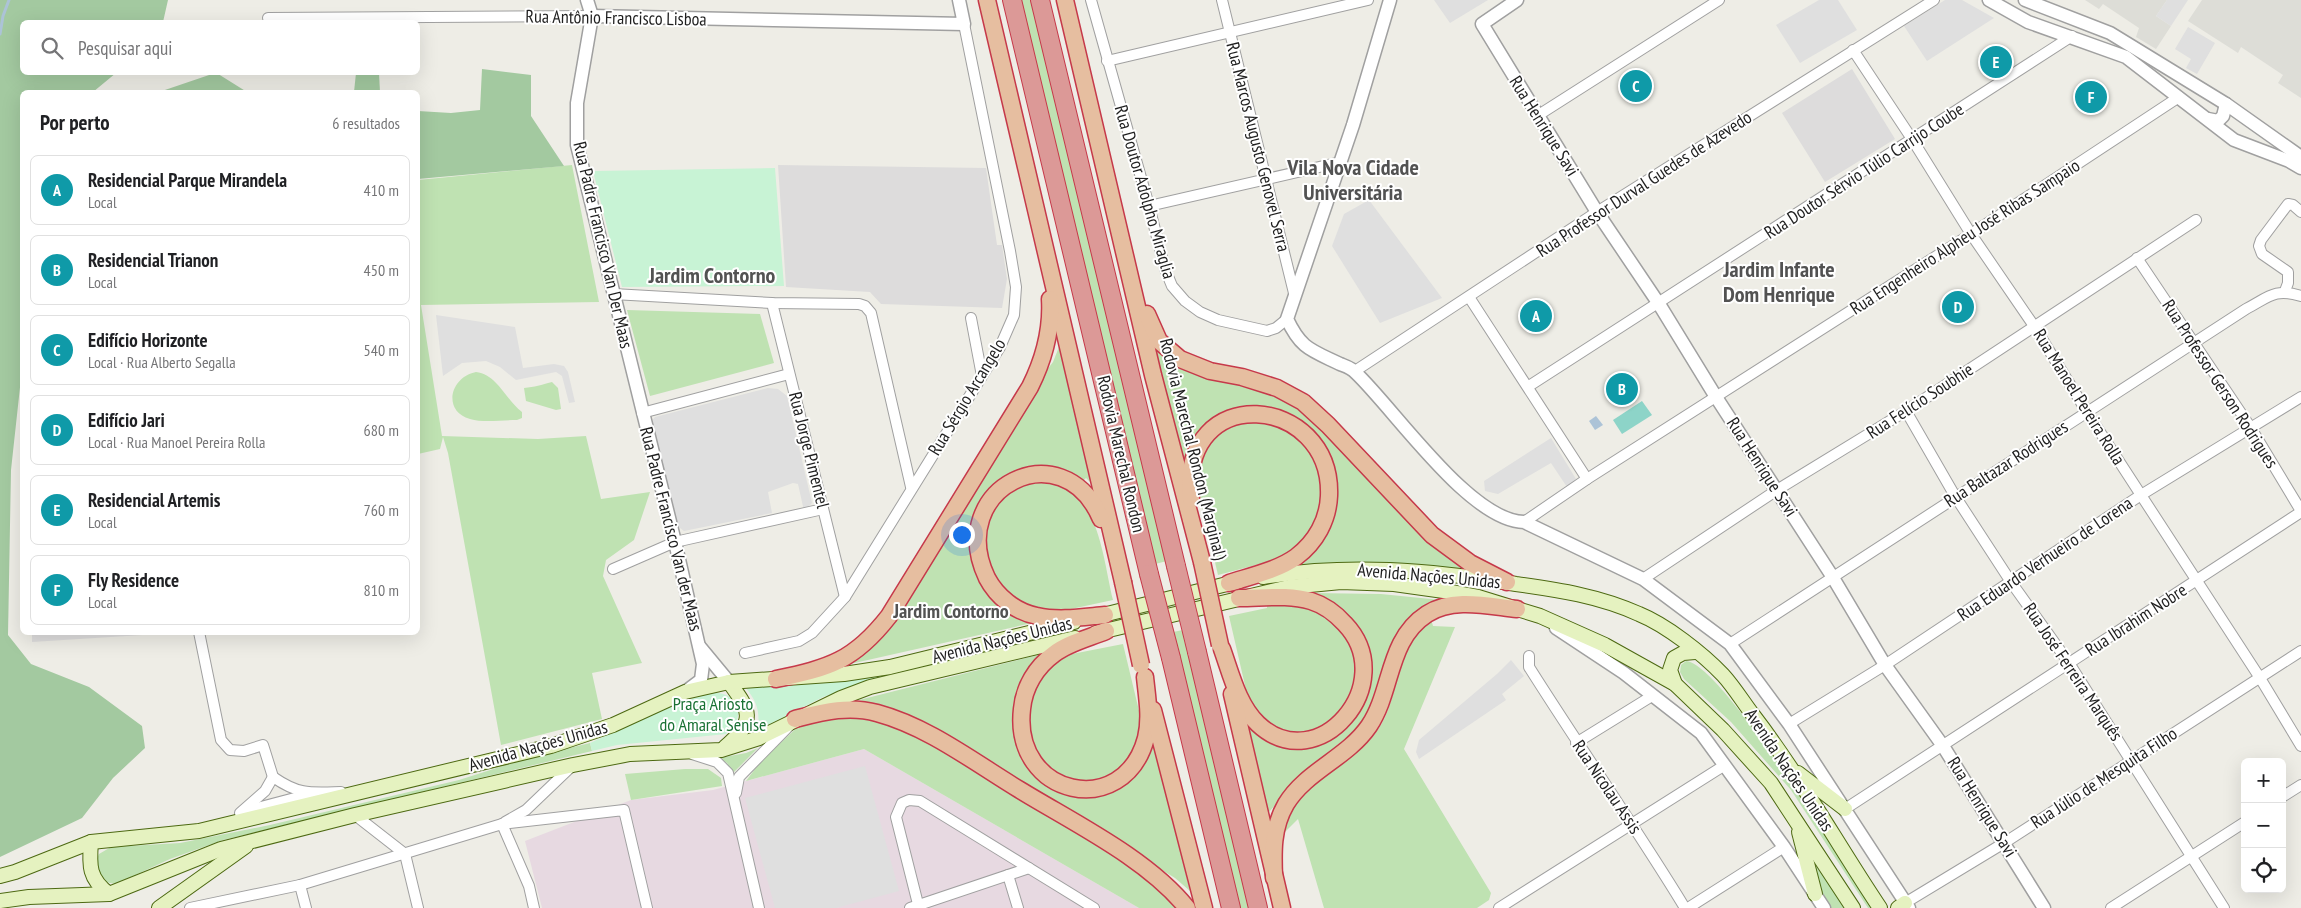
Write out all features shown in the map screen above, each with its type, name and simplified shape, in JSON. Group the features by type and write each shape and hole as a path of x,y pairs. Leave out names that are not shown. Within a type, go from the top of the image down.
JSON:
{"highway":[{"path":"987,0 1143,671 1204,908"},
{"name":"Rodovia Marechal Rondon","path":"1012,0 1231,908"},
{"name":"Rodovia Marechal Rondon","path":"1040,0 1258,908"},
{"name":"Rodovia Marechal Rondon (Marginal)","path":"1065,0 1175,464 1202,562 1282,908"},
{"path":"776,679 824,668 840,661 867,642 889,616 1037,372 1049,329 1051,311 1048,260"},
{"path":"1127,263 1151,326 1159,341 1167,350 1196,366 1277,388 1303,402 1328,425 1432,535 1470,564 1507,582"},
{"path":"1196,538 1190,485 1191,471 1201,442 1216,425 1237,416 1264,414 1289,423 1312,443 1325,466 1330,486 1328,512 1319,532 1295,558 1229,583"},
{"path":"1105,623 1046,618 1026,613 1006,601 990,584 981,566 977,544 978,526 989,501 1012,481 1034,475 1056,476 1074,484 1089,497 1096,507 1118,561"},
{"path":"1221,647 1242,702 1253,718 1266,730 1284,738 1304,740 1334,728 1350,713 1360,696 1364,674 1361,652 1353,634 1337,615 1321,605 1301,598 1239,598"},
{"path":"1274,878 1273,848 1275,833 1286,804 1304,782 1351,747 1369,726 1401,642 1414,626 1429,613 1452,604 1517,609"},
{"path":"1105,623 1052,655 1032,679 1023,701 1022,723 1024,740 1035,764 1055,782 1077,789 1102,787 1126,773 1142,750 1147,736 1149,719 1143,671"},
{"path":"795,719 834,709 847,708 878,713 917,728 1127,856 1160,880 1187,908"}],"main road":[{"name":"Avenida Nações Unidas","path":"0,901 28,897 74,903 89,902 204,855 355,815 573,765 630,754 721,750 759,738 842,698 900,678 1105,623 1229,583 1306,571 1386,568 1507,582 1584,594 1614,604 1663,626 1723,675 1791,768 1880,908"},
{"name":"Avenida Nações Unidas","path":"0,876 15,872 91,842 199,831 572,740 613,725 685,692 729,682 844,674 890,667 1288,587 1341,582 1420,586 1478,597 1540,616 1591,638 1675,684 1723,730 1771,783 1853,908"},
{"path":"1675,684 1670,670 1674,658 1682,653 1696,652"},
{"path":"721,750 736,737 747,719 746,706 729,682"},
{"path":"1791,768 1845,810"},
{"path":"1796,822 1815,894"},
{"path":"159,908 255,840"},
{"path":"91,842 90,866 92,875 98,886 109,894"},
{"path":"1831,873 1841,875 1862,908"},
{"path":"89,902 92,875"}],"street":[{"path":"587,0 592,16"},
{"name":"Rua Sérgio Arcangelo","path":"745,653 799,641 812,633 845,597 1000,347 1014,316 1016,287 1010,251 959,0"},
{"name":"Rua Doutor Adolpho Miraglia","path":"1091,0 1165,269 1172,286 1185,301 1200,312 1218,320 1267,331 1276,328 1287,319"},
{"name":"Rua Marcos Augusto Genovel Serra","path":"1222,0 1294,294"},
{"path":"1107,61 1368,0"},
{"path":"1287,319 1340,162 1390,0"},
{"name":"Rua Henrique Savi","path":"1517,0 1482,24 1597,212 1660,304 1716,397 1832,576 1886,666 1943,746 2044,908"},
{"path":"1537,116 1719,0"},
{"name":"Rua Professor Durval Guedes de Azevedo","path":"1355,371 1597,212 1934,0"},
{"path":"1989,0 2028,22 2072,36 2126,57 2208,120 2243,144 2289,161 2301,168"},
{"path":"2025,0 2110,33 2226,104 2301,157"},
{"path":"2028,22 2030,13 2037,6"},
{"name":"Rua Antônio Francisco Lisboa","path":"268,18 592,16 964,24"},
{"name":"Rua Padre Francisco Van Der Maas","path":"592,16 577,103 577,145 642,413"},
{"name":"Rua Doutor Sérvio Túlio Carrijo Coube","path":"1529,386 1660,304 2072,36"},
{"name":"Rua Manoel Pereira Rolla","path":"1853,50 1912,139 1971,234 2034,326 2086,412 2260,678 2301,746"},
{"name":"Rua Engenheiro Alpheu José Ribas Sampaio","path":"1524,522 1587,479 1971,234 2179,98"},
{"path":"2208,120 2218,121 2224,116 2226,104"},
{"path":"1149,206 1340,162"},
{"path":"2301,212 2293,205 2288,204 2258,246 2262,254 2288,272 2288,283 2285,292 2301,296"},
{"name":"Rua Felício Soubhie","path":"1643,579 1777,490 1906,411 2196,220"},
{"name":"Rua Professor Gerson Rodrigues","path":"2137,258 2251,428 2301,511"},
{"name":"Rua Baltazar Rodrigues","path":"1730,644 2246,309 2276,293 2285,292"},
{"path":"613,294 772,303 856,304 865,306 871,314 912,487"},
{"path":"1469,297 1529,386 1587,479"},
{"name":"Rua Jorge Pimentel","path":"772,303 845,597"},
{"path":"971,318 982,376"},
{"name":"Avenida Nações Unidas","path":"1287,319 1295,337 1305,347 1355,371 1462,489 1511,522 1524,522 1643,579 1730,644 1789,724 1904,906"},
{"path":"642,413 790,374"},
{"name":"Rua Eduardo Verhueiro de Lorena","path":"1789,724 1886,666 2141,495 2301,397"},
{"name":"Rua José Ferreira Marquês","path":"1906,411 1956,496 2011,582 2069,663 2224,908"},
{"name":"Rua Padre Francisco Van der Maas","path":"642,413 675,542 703,664 701,680 685,692"},
{"path":"613,569 675,542 824,509"},
{"name":"Rua Ibrahim Nobre","path":"1845,810 2301,511"},
{"name":"Avenida Nações Unidas","path":"1540,616 1624,673 1702,733 1784,847 1824,908"},
{"path":"200,635 221,740 230,750 244,750 263,745 273,777 289,788 316,793 364,792"},
{"path":"699,646 729,682"},
{"name":"Rua Júlio de Mesquita Filho","path":"1904,906 2301,651"},
{"name":"Rua Nicolau Assis","path":"1529,662 1576,742 1634,824 1687,908"},
{"path":"1576,742 1652,696"},
{"path":"735,802 739,777 795,719"},
{"path":"684,752 710,759 722,765 728,774 759,908"},
{"path":"502,824 526,810 573,765"},
{"path":"1499,908 1725,765"},
{"path":"240,813 264,791 273,777"},
{"path":"2286,794 2301,785"},
{"path":"199,831 240,813 316,793"},
{"path":"1029,868 915,907 896,817 902,803 909,800 920,801 1029,868 1094,908"},
{"path":"193,908 300,885 502,824 624,810 646,908"},
{"path":"355,815 404,854 418,908"},
{"path":"502,824 529,886 534,908"},
{"path":"2111,908 2241,825"},
{"path":"1687,908 1784,847"},
{"path":"1008,875 1018,908"},
{"path":"300,885 306,908"}],"shaded area":[{"path":"1434,0 1488,0 1450,23"},
{"path":"1819,0 1838,0 1857,30 1800,63 1776,25"},
{"path":"1945,0 1962,0 1994,18 1927,61 1904,26"},
{"path":"2085,0 2167,0 2156,16 2171,26 2156,49 2136,37 2139,28 2103,4 2099,9"},
{"path":"2167,0 2188,0 2171,26 2156,16"},
{"path":"2202,0 2301,0 2301,98 2278,83 2283,75 2241,47 2238,53 2188,21"},
{"path":"2188,27 2215,43 2197,74 2186,68 2191,59 2175,49"},
{"path":"1852,69 1895,139 1825,182 1782,113"},
{"path":"778,165 986,168 997,245 1002,245 1007,279 1002,308 881,304 870,292 786,287"},
{"path":"1369,200 1442,298 1380,323 1332,246 1344,214"},
{"path":"436,315 515,327 523,368 554,364 564,366 568,372 575,402 569,403 562,376 556,372 516,380 500,367 486,361 462,363 443,376"},
{"path":"768,388 778,389 787,396 812,503 804,511 798,484 793,483 768,492 772,513 684,531 676,525 650,423 655,417"},
{"path":"1642,401 1652,415 1622,434 1613,420"},
{"path":"1596,416 1603,425 1595,430 1589,421"},
{"path":"1551,438 1576,479 1567,487 1551,463 1498,494 1485,491 1484,481"},
{"path":"32,635 142,635 32,642"},
{"path":"1511,660 1524,676 1502,694 1506,700 1419,759 1416,752 1419,740"},
{"path":"864,749 1139,908 542,908 525,841 631,800 713,790"},
{"path":"865,766 899,891 836,908 775,908 745,798"}],"green space":[{"path":"0,0 168,0 163,20 20,20 20,75 114,75 95,90 20,90 20,387 11,470 8,635 31,664 89,687 142,726 145,748 113,778 82,818 0,857"},
{"path":"1019,0 1032,0 1167,561 1155,564"},
{"path":"482,69 531,75 531,116 564,166 420,179 420,111 451,113 480,110"},
{"path":"209,75 220,75 244,90 165,90"},
{"path":"356,75 379,75 380,90 354,90"},
{"path":"572,165 599,302 421,305 442,436 538,439 586,436 601,499 650,492 634,540 606,560 603,576 642,663 592,673 602,719 501,745 448,453 443,437 440,449 420,454 420,180"},
{"path":"775,168 784,286 622,287 593,171"},
{"path":"627,310 760,314 774,363 650,396"},
{"path":"1059,347 1092,484 1086,478 1083,481 1066,472 1044,468 991,490 975,512 971,526 970,542 975,570 982,584 1032,623 850,664 873,644 1037,383 1053,362"},
{"path":"1156,351 1166,357 1260,388 1300,407 1480,574 1382,564 1333,564 1283,569 1336,501 1336,486 1330,463 1318,446 1292,419 1204,427 1189,450 1187,450 1184,464"},
{"path":"476,372 484,374 496,383 522,412 522,418 517,420 481,421 461,415 455,409 453,394 455,387 467,375"},
{"path":"552,382 558,388 561,409 556,410 526,401 524,388"},
{"path":"1245,418 1283,427 1311,450 1323,481 1319,516 1300,547 1275,560 1218,575 1200,498 1200,466 1205,446 1209,440"},
{"path":"1036,480 1062,485 1075,494 1085,506 1098,536 1113,600 1057,612 1036,611 1007,594 986,563 984,529 1005,492"},
{"path":"1313,593 1381,594 1441,600 1430,605 1361,728 1291,788 1268,813 1247,726 1272,740 1349,723 1363,640 1351,618 1343,610"},
{"path":"1267,603 1302,603 1335,619 1358,660 1351,704 1315,733 1294,734 1274,726 1258,711 1247,694 1229,616 1267,608"},
{"path":"1431,619 1433,626 1455,627 1404,749 1491,893 1489,900 1477,908 1324,908 1298,819 1278,839 1283,820 1296,801 1308,789 1349,759 1373,737 1387,713 1407,647 1416,632"},
{"path":"1183,630 1251,908 1237,908 1173,632"},
{"path":"1123,644 1140,715 1141,727 1135,751 1118,773 1082,784 1058,777 1035,753 1027,719 1035,685 1054,661 1072,654"},
{"path":"1042,654 1014,706 1015,729 1018,741 1064,792 1140,767 1154,745 1190,891 1175,878 1137,855 877,705 859,700"},
{"path":"1686,661 1703,671 1727,695 1754,730 1812,814 1872,908 1868,908 1791,790 1731,722 1684,679 1680,672 1681,665"},
{"name":"Praça Ariosto do Amaral Senise","path":"891,674 823,697 758,730 759,717 757,707 745,687 825,683"},
{"name":"Praça Ariosto do Amaral Senise","path":"709,693 727,695 737,705 737,719 733,727 726,734 617,745 592,751 590,743 673,705"},
{"path":"852,714 904,727 1146,874 1177,908 1139,908 864,749 746,781 761,761 802,723"},
{"path":"590,743 592,751 223,840 170,859 116,884 105,882 97,871 99,854 111,847 180,843 270,825 459,780 528,758"},
{"path":"758,748 733,773 727,763 719,758 746,753"},
{"path":"708,769 721,778 722,786 631,800 625,774"},
{"path":"1813,863 1828,881 1844,908 1831,908 1817,885"}],"waterway":[{"path":"0,34 3,16 9,0"}],"place":[{"name":"Residencial Artemis","path":"1996,62"},
{"name":"Edifício Horizonte","path":"1636,86"},
{"name":"Fly Residence","path":"2091,97"},
{"name":"Edifício Jari","path":"1958,307"},
{"name":"Residencial Parque Mirandela","path":"1536,316"},
{"name":"Residencial Trianon","path":"1622,389"}],"district":[{"name":"Vila Nova Cidade Universitária","path":"1353,180"},
{"name":"Jardim Contorno","path":"712,275"},
{"name":"Jardim Infante Dom Henrique","path":"1779,282"},
{"name":"Jardim Contorno","path":"951,611"}]}
